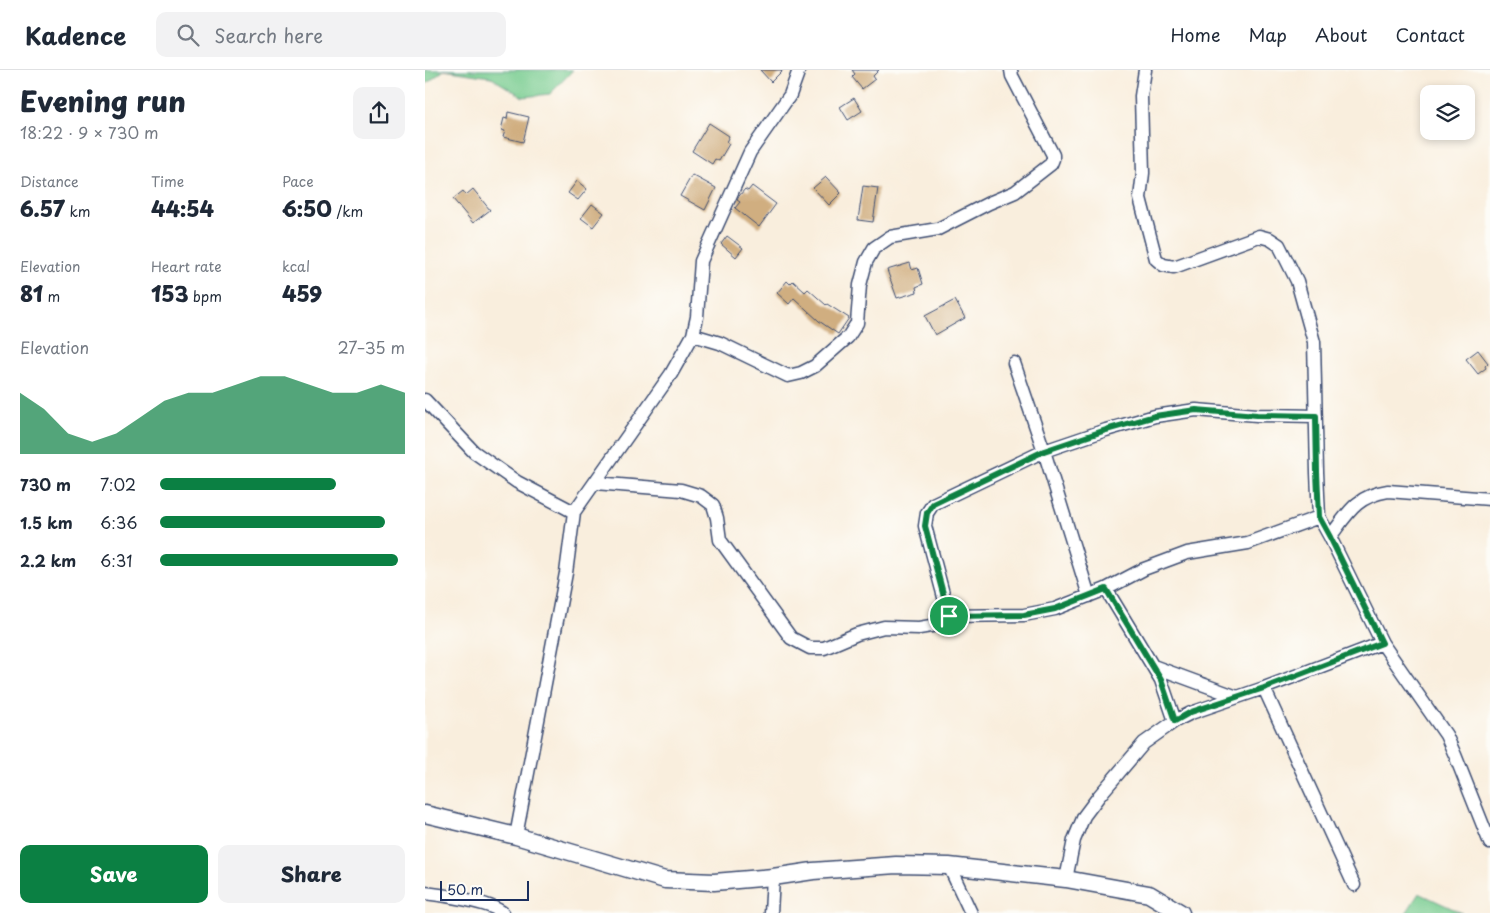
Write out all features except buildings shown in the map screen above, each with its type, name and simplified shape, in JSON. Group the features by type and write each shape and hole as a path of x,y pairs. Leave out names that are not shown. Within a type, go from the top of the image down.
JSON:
{"street":[{"path":"516,836 565,573 574,512 671,374 693,335 697,317 701,261 749,152 790,95 799,70"},
{"path":"693,335 721,343 788,376 801,373 815,366 848,338 857,323 860,285 866,262 874,248 890,237 938,229 1015,192 1051,164 1053,155 1012,76 1011,70"},
{"path":"1145,70 1141,96 1143,173 1140,198 1156,259 1163,265 1174,267 1259,236 1270,239 1279,245 1297,282 1314,342 1319,517 1382,643 1445,735 1487,825 1490,843"},
{"path":"1014,363 1044,451 1089,596"},
{"path":"425,400 474,452 517,482 574,512"},
{"path":"949,616 925,526 927,513 933,504 1044,451 1155,416 1196,410 1257,415 1316,416"},
{"path":"595,483 681,490 701,496 713,505 720,540 791,638 799,644 811,648 824,648 857,634 884,627 919,628 937,625 949,616 1024,615 1055,609 1106,589 1144,569 1187,553 1248,544 1319,517"},
{"path":"1330,537 1358,502 1373,493 1388,491 1490,499"},
{"path":"1106,589 1161,680 1175,721"},
{"path":"1066,879 1074,840 1084,816 1144,743 1191,712 1264,688 1382,643"},
{"path":"1153,666 1237,697"},
{"path":"1264,688 1354,885"},
{"path":"425,814 516,836 665,880 714,882 773,877 813,871 896,865 949,866 1066,879 1149,894 1181,913"},
{"path":"949,866 971,913"},
{"path":"771,913 773,877"},
{"path":"425,893 438,894 495,907 503,913"}],"green space":[{"path":"425,70 444,70 425,85"},
{"path":"444,70 573,70 550,94 523,97 490,77"},
{"path":"1419,893 1462,913 1406,913"}],"route":[{"path":"1196,410 1257,415 1316,416 1319,517 1382,643 1264,688 1191,712 1175,721 1161,680 1106,589 1055,609 1024,615 949,616 925,526 927,513 933,504 1044,451 1155,416 1196,410"}]}
